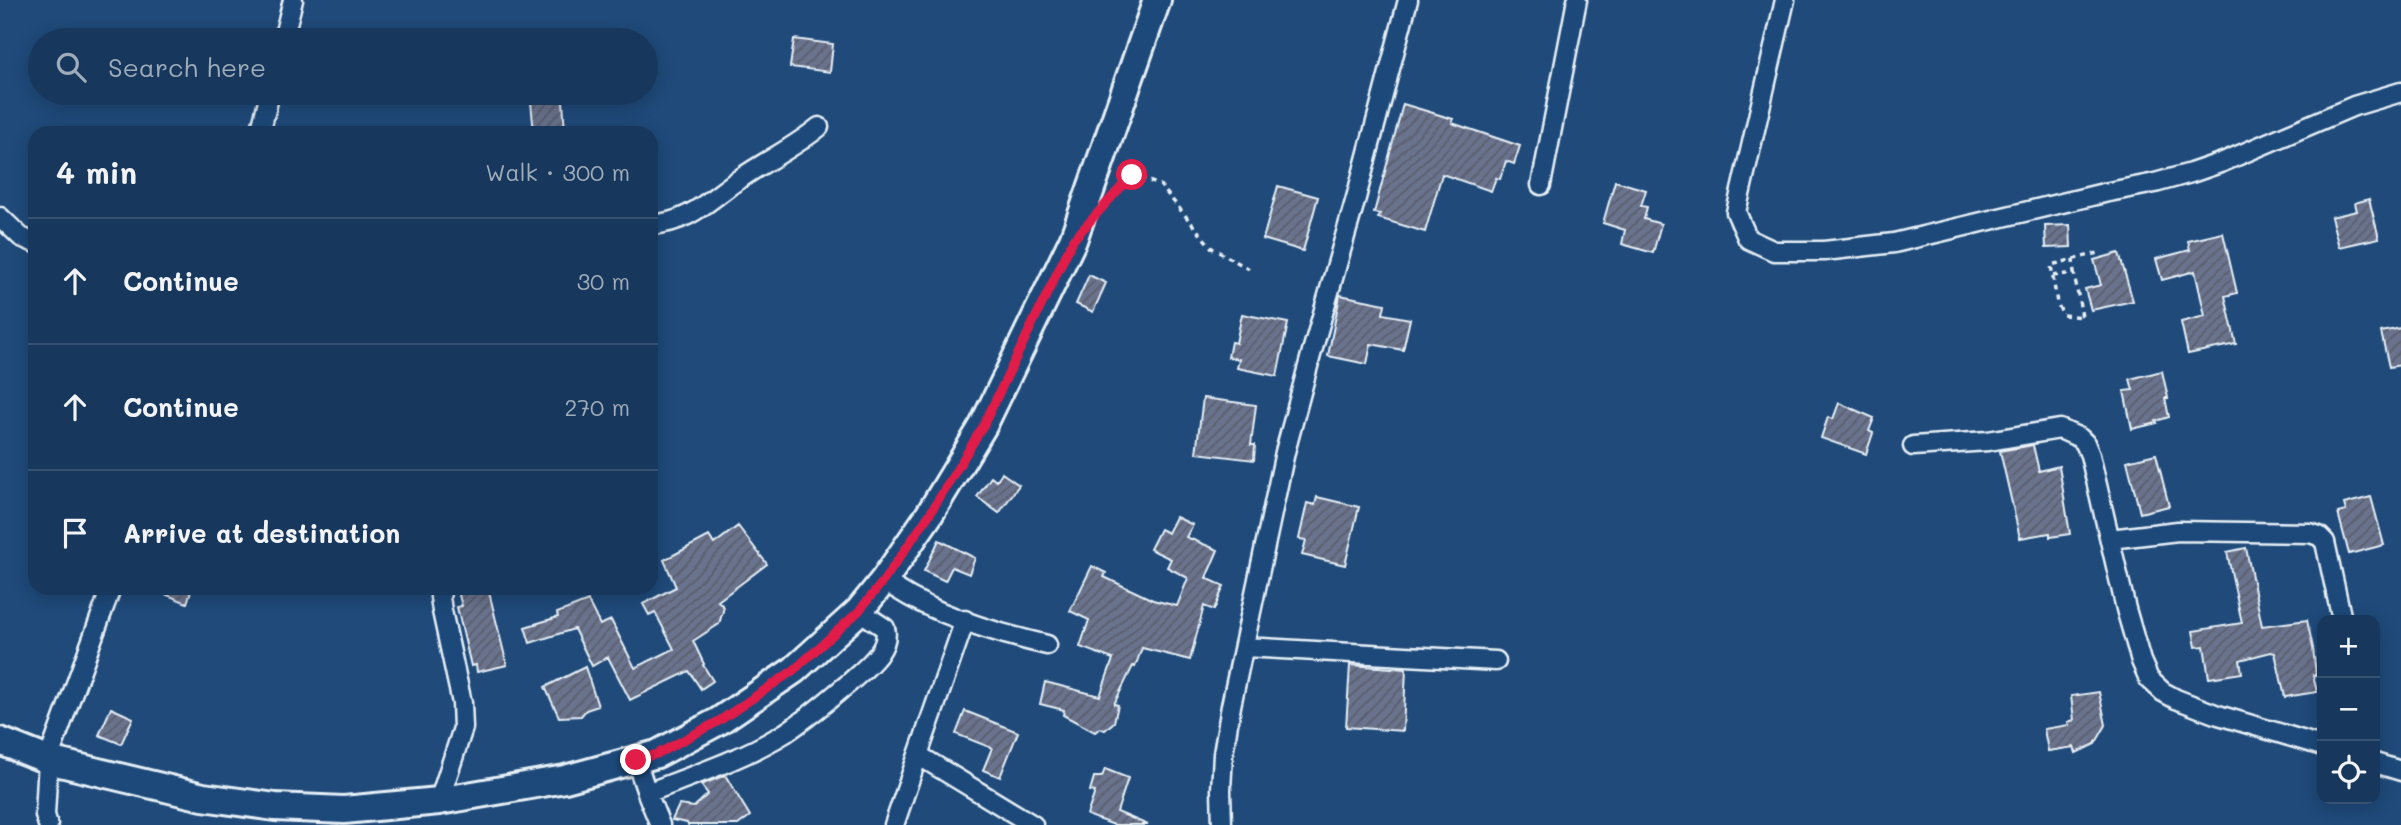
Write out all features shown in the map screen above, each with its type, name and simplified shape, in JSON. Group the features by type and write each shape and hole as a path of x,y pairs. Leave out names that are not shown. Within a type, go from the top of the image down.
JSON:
{"street":[{"path":"286,28 293,0"},
{"path":"0,741 48,760 203,797 275,807 344,810 439,801 565,779 657,754 719,721 794,670 859,611 929,515 983,426 1073,240 1157,0"},
{"path":"1222,825 1223,754 1231,706 1285,452 1408,0"},
{"path":"1541,185 1577,0"},
{"path":"1785,0 1736,212 1748,239 1774,251 1824,251 1894,243 2104,192 2155,183 2223,162 2354,106 2401,92"},
{"path":"262,126 267,105"},
{"path":"658,224 677,222 701,208 742,177 801,142 819,127"},
{"path":"0,217 21,237 28,240"},
{"path":"1913,446 1988,441 2060,429 2074,434 2085,443 2090,455 2126,609 2149,679 2163,692 2176,699 2215,714 2317,745"},
{"path":"2110,539 2178,531 2310,533 2325,542 2341,615"},
{"path":"884,580 898,591 964,621 1008,636 1048,645"},
{"path":"48,825 45,815 48,760 108,595"},
{"path":"439,801 463,728 462,703 440,595"},
{"path":"647,793 749,752 785,733 814,713 883,649 887,636 884,628 859,611"},
{"path":"894,825 964,621"},
{"path":"1245,647 1496,661"},
{"path":"918,755 1032,825"},
{"path":"636,760 660,825"},
{"path":"2380,764 2401,771"}],"path":[{"path":"1107,203 1132,175 1160,185 1212,248 1251,270"},
{"path":"2073,259 2082,317 2063,314 2057,303 2051,265 2073,259 2102,252"},
{"path":"2053,276 2074,273"}],"building":[{"path":"794,39 833,44 830,72 790,67"},
{"path":"1403,104 1453,119 1452,123 1520,146 1514,164 1506,161 1500,179 1496,178 1491,191 1442,174 1425,232 1378,218 1380,214 1374,213"},
{"path":"531,105 563,105 565,126 533,126"},
{"path":"1615,181 1646,190 1641,206 1647,207 1644,219 1661,224 1653,253 1622,244 1625,230 1603,223"},
{"path":"1278,186 1318,197 1303,251 1263,239"},
{"path":"2369,199 2379,238 2339,247 2331,217 2357,211 2355,203"},
{"path":"2070,225 2071,247 2046,248 2045,226"},
{"path":"2223,233 2237,293 2225,296 2236,344 2188,354 2181,322 2205,316 2195,271 2162,280 2156,259 2190,250 2188,241"},
{"path":"2119,253 2133,301 2091,310 2085,289 2101,285 2094,260"},
{"path":"1089,275 1106,283 1093,312 1076,304"},
{"path":"1340,295 1385,304 1383,314 1410,319 1403,350 1371,344 1367,364 1328,356"},
{"path":"1242,314 1288,323 1277,376 1237,368 1239,359 1228,357 1231,342 1236,343"},
{"path":"2401,328 2401,365 2389,367 2381,332"},
{"path":"2162,371 2169,417 2132,429 2124,391 2133,390 2130,379"},
{"path":"1203,398 1256,405 1251,445 1255,445 1254,460 1196,453"},
{"path":"1839,403 1874,418 1869,431 1873,433 1866,454 1821,438 1828,417 1833,419"},
{"path":"2033,445 2039,471 2059,466 2070,534 2050,537 2050,533 2020,538 2000,451"},
{"path":"2156,454 2169,506 2140,513 2127,461"},
{"path":"1002,473 1019,485 999,513 977,497 991,477 996,481"},
{"path":"1317,497 1359,507 1345,565 1302,555 1306,540 1299,539 1307,503 1315,505"},
{"path":"2371,497 2384,545 2349,554 2338,513 2346,511 2344,504"},
{"path":"1176,517 1193,525 1186,537 1218,550 1206,578 1224,586 1214,610 1204,606 1190,660 1142,648 1135,667 1133,666 1114,704 1118,705 1114,722 1105,730 1100,728 1095,732 1063,715 1064,710 1040,704 1045,682 1100,696 1113,659 1080,647 1089,620 1070,611 1092,566 1106,573 1104,577 1153,600 1177,606 1188,578 1167,567 1171,559 1150,549 1160,529 1168,533"},
{"path":"738,526 767,564 718,601 724,607 719,624 693,641 713,681 701,689 689,671 630,700 608,657 592,666 574,629 530,643 525,627 558,617 557,613 588,601 600,625 611,620 635,668 674,649 655,612 649,615 643,604 676,587 664,560 709,536 714,544"},
{"path":"939,540 975,558 969,574 952,567 945,581 924,571"},
{"path":"2246,548 2262,626 2307,620 2317,692 2285,697 2275,653 2271,652 2240,660 2242,673 2209,678 2204,646 2196,647 2193,631 2242,623 2227,552"},
{"path":"167,595 190,595 187,603"},
{"path":"459,595 490,595 507,665 477,672 476,665 471,666 457,607 462,606"},
{"path":"1350,665 1406,669 1403,731 1346,727"},
{"path":"585,667 598,706 586,710 581,716 559,717 545,687"},
{"path":"2099,692 2106,725 2095,744 2076,753 2074,747 2048,751 2044,729 2069,725 2068,722 2074,720 2071,696"},
{"path":"111,708 133,718 121,744 99,735"},
{"path":"965,711 1018,732 1000,777 983,770 992,748 956,734"},
{"path":"1105,769 1128,778 1117,812 1148,825 1114,825 1087,815 1095,792 1090,791 1094,777 1102,777"},
{"path":"725,775 750,816 738,825 688,825 672,820 679,805 694,807 708,794 701,785"}],"route":[{"path":"636,760 657,754 719,721 794,670 859,611 929,515 983,426 1073,240 1132,175"}]}
